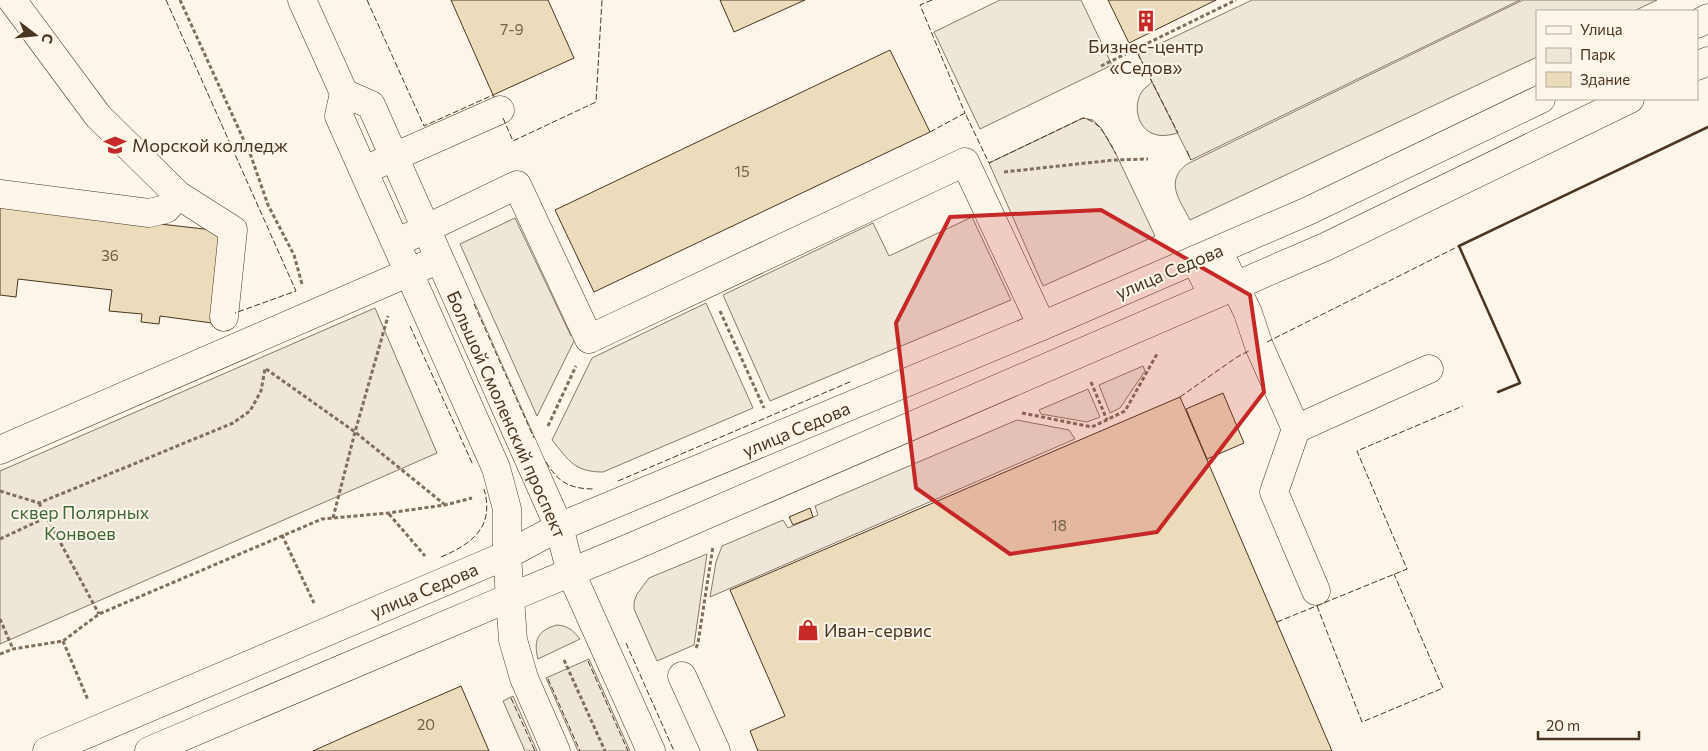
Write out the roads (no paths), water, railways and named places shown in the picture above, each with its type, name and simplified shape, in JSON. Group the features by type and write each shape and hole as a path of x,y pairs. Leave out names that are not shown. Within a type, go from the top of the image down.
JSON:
{"main road":[{"path":"0,2 4,0"},
{"path":"12,0 98,116 178,195 233,230 224,317"},
{"path":"302,0 344,93"},
{"name":"Большой Смоленский проспект","path":"556,751 524,678 513,640 506,555 507,509 496,468 339,116 344,93 371,105 559,528 571,573 651,751"},
{"name":"улица Седова","path":"47,751 506,555 559,528 1042,326 1308,211 1539,100"},
{"path":"149,751 571,573 1325,246 1628,100"},
{"path":"364,170 500,110"},
{"path":"396,242 517,185 589,339 965,162 1042,326"},
{"path":"0,194 149,213 166,209 178,195"},
{"path":"1207,255 1224,290 1248,313 1259,346 1296,429 1274,492 1316,591"},
{"path":"0,450 439,259"},
{"path":"1296,429 1429,369"},
{"path":"682,676 716,751"}],"place":[{"name":"Бизнес-центр «Седов»","path":"1146,21"},
{"name":"Морской колледж","path":"115,145"},
{"name":"Иван-сервис","path":"808,630"}],"park label":[{"name":"сквер Полярных Конвоев","path":"80,522"}]}
